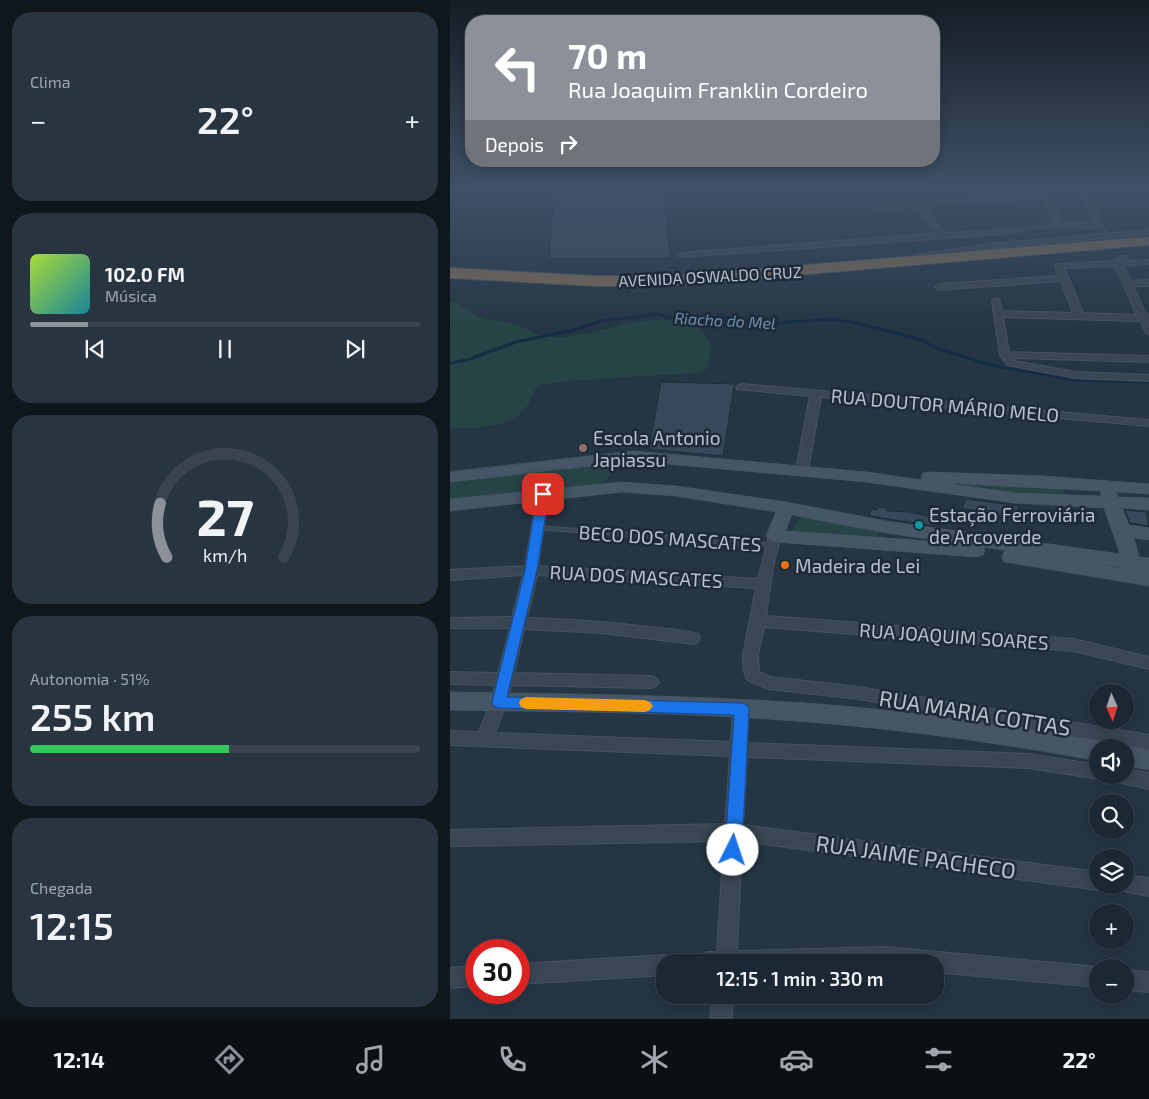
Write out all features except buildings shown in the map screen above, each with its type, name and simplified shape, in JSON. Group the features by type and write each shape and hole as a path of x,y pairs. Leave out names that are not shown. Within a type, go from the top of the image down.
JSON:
{"highway":[{"name":"AVENIDA OSWALDO CRUZ","path":"450,274 596,281 705,279 1149,241"}],"street":[{"path":"681,255 922,237"},
{"path":"858,266 999,245 1104,237"},
{"path":"1118,263 1123,258 1149,254"},
{"path":"1079,316 1059,268 1062,264 1149,262"},
{"path":"1118,263 1146,318 1149,331"},
{"path":"939,287 1063,278"},
{"path":"1128,284 1149,284"},
{"path":"996,301 1005,355 1009,361 1016,365 1062,374 1149,378"},
{"path":"997,314 1146,318"},
{"path":"1005,355 1149,359"},
{"name":"RUA DOUTOR MÁRIO MELO","path":"741,387 1149,423"},
{"path":"802,470 816,394"},
{"path":"622,487 634,456"},
{"path":"450,477 634,456 959,484 1068,482 1149,504"},
{"path":"1068,482 1073,500"},
{"path":"959,484 1015,498 1073,500 1149,489"},
{"path":"450,505 622,487 712,495 786,508 885,536 984,552 1140,571 1108,494"},
{"path":"484,740 499,702 531,570 543,494"},
{"path":"757,621 762,584 774,541 786,508"},
{"path":"1123,530 1149,534"},
{"path":"774,541 885,536"},
{"name":"RUA DOS MASCATES","path":"450,575 531,570 762,584"},
{"name":"RUA JOAQUIM SOARES","path":"757,621 1046,642 1074,645 1149,663"},
{"name":"RUA MARIA COTTAS","path":"757,621 750,655 750,670 752,676 770,683 860,693 1149,742"},
{"path":"450,623 518,622 658,632 693,638"},
{"path":"450,678 651,682"},
{"path":"857,716 860,693"},
{"path":"450,701 742,709 857,716 1048,741 1089,749"},
{"path":"721,954 735,832 738,749 742,709"},
{"path":"450,738 1029,761 1089,771"},
{"path":"1134,758 1149,760"},
{"path":"1134,778 1149,781"},
{"name":"RUA JAIME PACHECO","path":"450,838 735,832 1089,879"},
{"path":"1134,886 1149,888"},
{"path":"944,962 1089,976"},
{"path":"530,973 656,966"},
{"path":"450,978 465,977"},
{"path":"1134,981 1149,982"},
{"path":"721,1019 722,1004"}],"lane":[{"name":"BECO DOS MASCATES","path":"538,528 774,541"}],"green space":[{"path":"450,301 483,318 521,326 537,334 549,337 575,336 628,323 663,320 678,321 702,331 709,340 711,352 707,369 695,373 566,381 538,385 525,409 509,421 490,426 450,429"},
{"path":"601,465 611,467 611,475 600,485 450,499 450,481"},
{"path":"962,481 1062,488 1065,493 1056,498 967,489 961,485"},
{"path":"801,517 877,529 879,539 792,532"}],"waterway":[{"name":"Riacho do Mel","path":"608,320 658,314 669,317 733,317 745,320"},
{"name":"Riacho do Mel","path":"450,363 467,360 516,342 578,329 600,321 618,319"},
{"name":"Riacho do Mel","path":"740,319 761,324 817,320"},
{"name":"Riacho do Mel","path":"817,320 838,320"},
{"name":"Riacho do Mel","path":"817,320 838,320"},
{"name":"Riacho do Mel","path":"838,320 857,323 922,340 934,347 990,365 1075,380 1149,382"}],"slow traffic":[{"path":"526,703 645,706"}],"place":[{"name":"Escola Antonio Japiassu","path":"583,448"},
{"name":"Estação Ferroviária de Arcoverde","path":"919,525"},
{"name":"Madeira de Lei","path":"785,565"}],"route":[{"path":"543,494 531,570 499,702 742,709 733,850"}]}
